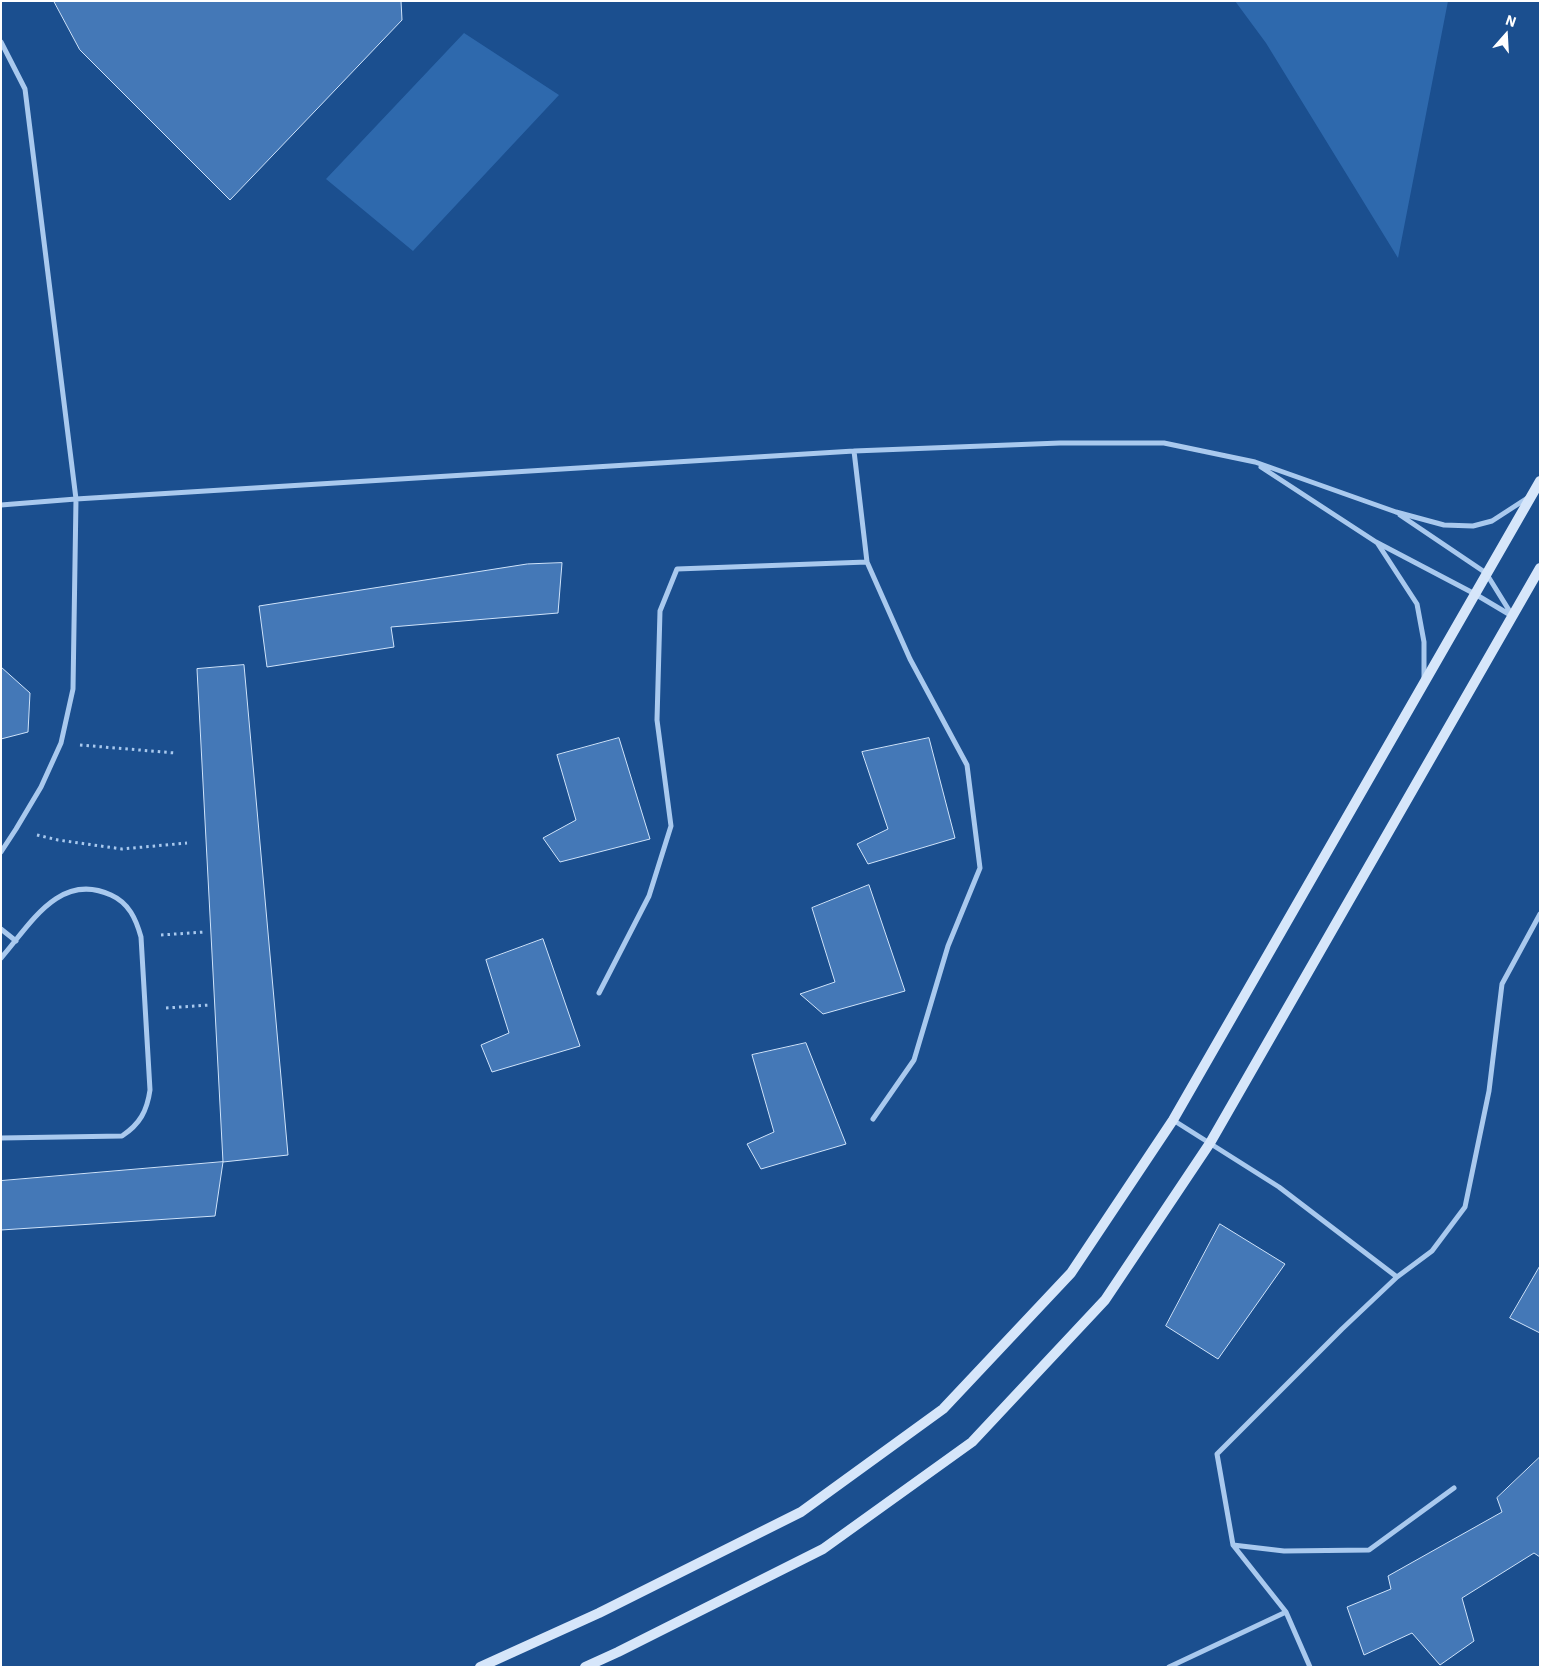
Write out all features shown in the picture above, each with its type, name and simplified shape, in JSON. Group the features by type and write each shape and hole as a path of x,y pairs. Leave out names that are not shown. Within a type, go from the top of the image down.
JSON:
{"main road":[{"path":"480,1667 599,1613 801,1512 943,1409 1071,1273 1173,1120 1540,481"},
{"path":"585,1667 823,1548 972,1442 1105,1300 1210,1143 1540,568"}],"street":[{"path":"1,42 25,89 76,499 73,689 61,743 41,787 1,852"},
{"path":"1,505 854,451 1060,443 1164,443 1254,462 1396,512 1444,525 1473,526 1492,521 1532,494"},
{"path":"854,451 867,562 910,659 967,765 980,868 948,946 914,1060 873,1119"},
{"path":"1254,462 1376,542 1512,616"},
{"path":"1396,512 1486,573 1512,616"},
{"path":"1376,542 1417,604 1424,642 1424,682"},
{"path":"599,993 649,896 671,826 656,720 660,612 677,569 867,562"},
{"path":"1,958 45,906 57,896 72,890 87,888 103,891 117,898 129,908 137,922 141,937 150,1090 148,1106 141,1120 122,1136 1,1138"},
{"path":"1310,1667 1286,1612 1233,1545 1217,1454 1397,1277 1432,1251 1465,1207 1489,1091 1502,984 1540,914"},
{"path":"1,929 16,941"},
{"path":"1173,1120 1278,1187 1397,1277"},
{"path":"1233,1545 1284,1551 1369,1550 1454,1488"},
{"path":"1169,1667 1286,1612"}],"path":[{"path":"86,745 174,753"},
{"path":"58,840 122,849 187,842"},
{"path":"152,936 205,932"},
{"path":"166,1008 210,1006"}],"shaded area":[{"path":"1235,1 1448,1 1398,258 1266,43"},
{"path":"464,33 559,95 413,251 326,179"}],"building":[{"path":"54,1 401,1 402,20 230,200 80,50"},
{"path":"562,563 558,613 391,627 394,647 267,667 259,606 527,564"},
{"path":"244,665 288,1155 223,1162 197,669"},
{"path":"1,667 30,693 28,732 1,739"},
{"path":"619,738 650,839 560,862 543,838 576,820 557,755"},
{"path":"929,738 955,838 868,864 857,844 888,829 862,752"},
{"path":"869,885 905,991 823,1014 800,994 835,982 812,908"},
{"path":"543,939 580,1046 492,1072 481,1045 509,1033 486,960"},
{"path":"806,1043 846,1144 761,1169 747,1144 774,1132 752,1055"},
{"path":"223,1162 215,1216 1,1230 1,1181"},
{"path":"1220,1224 1285,1264 1218,1359 1166,1326"},
{"path":"1540,1266 1540,1333 1510,1318"},
{"path":"1540,1457 1540,1557 1534,1553 1462,1598 1474,1641 1440,1665 1412,1633 1364,1655 1347,1607 1391,1589 1388,1576 1502,1512 1497,1498"}]}
